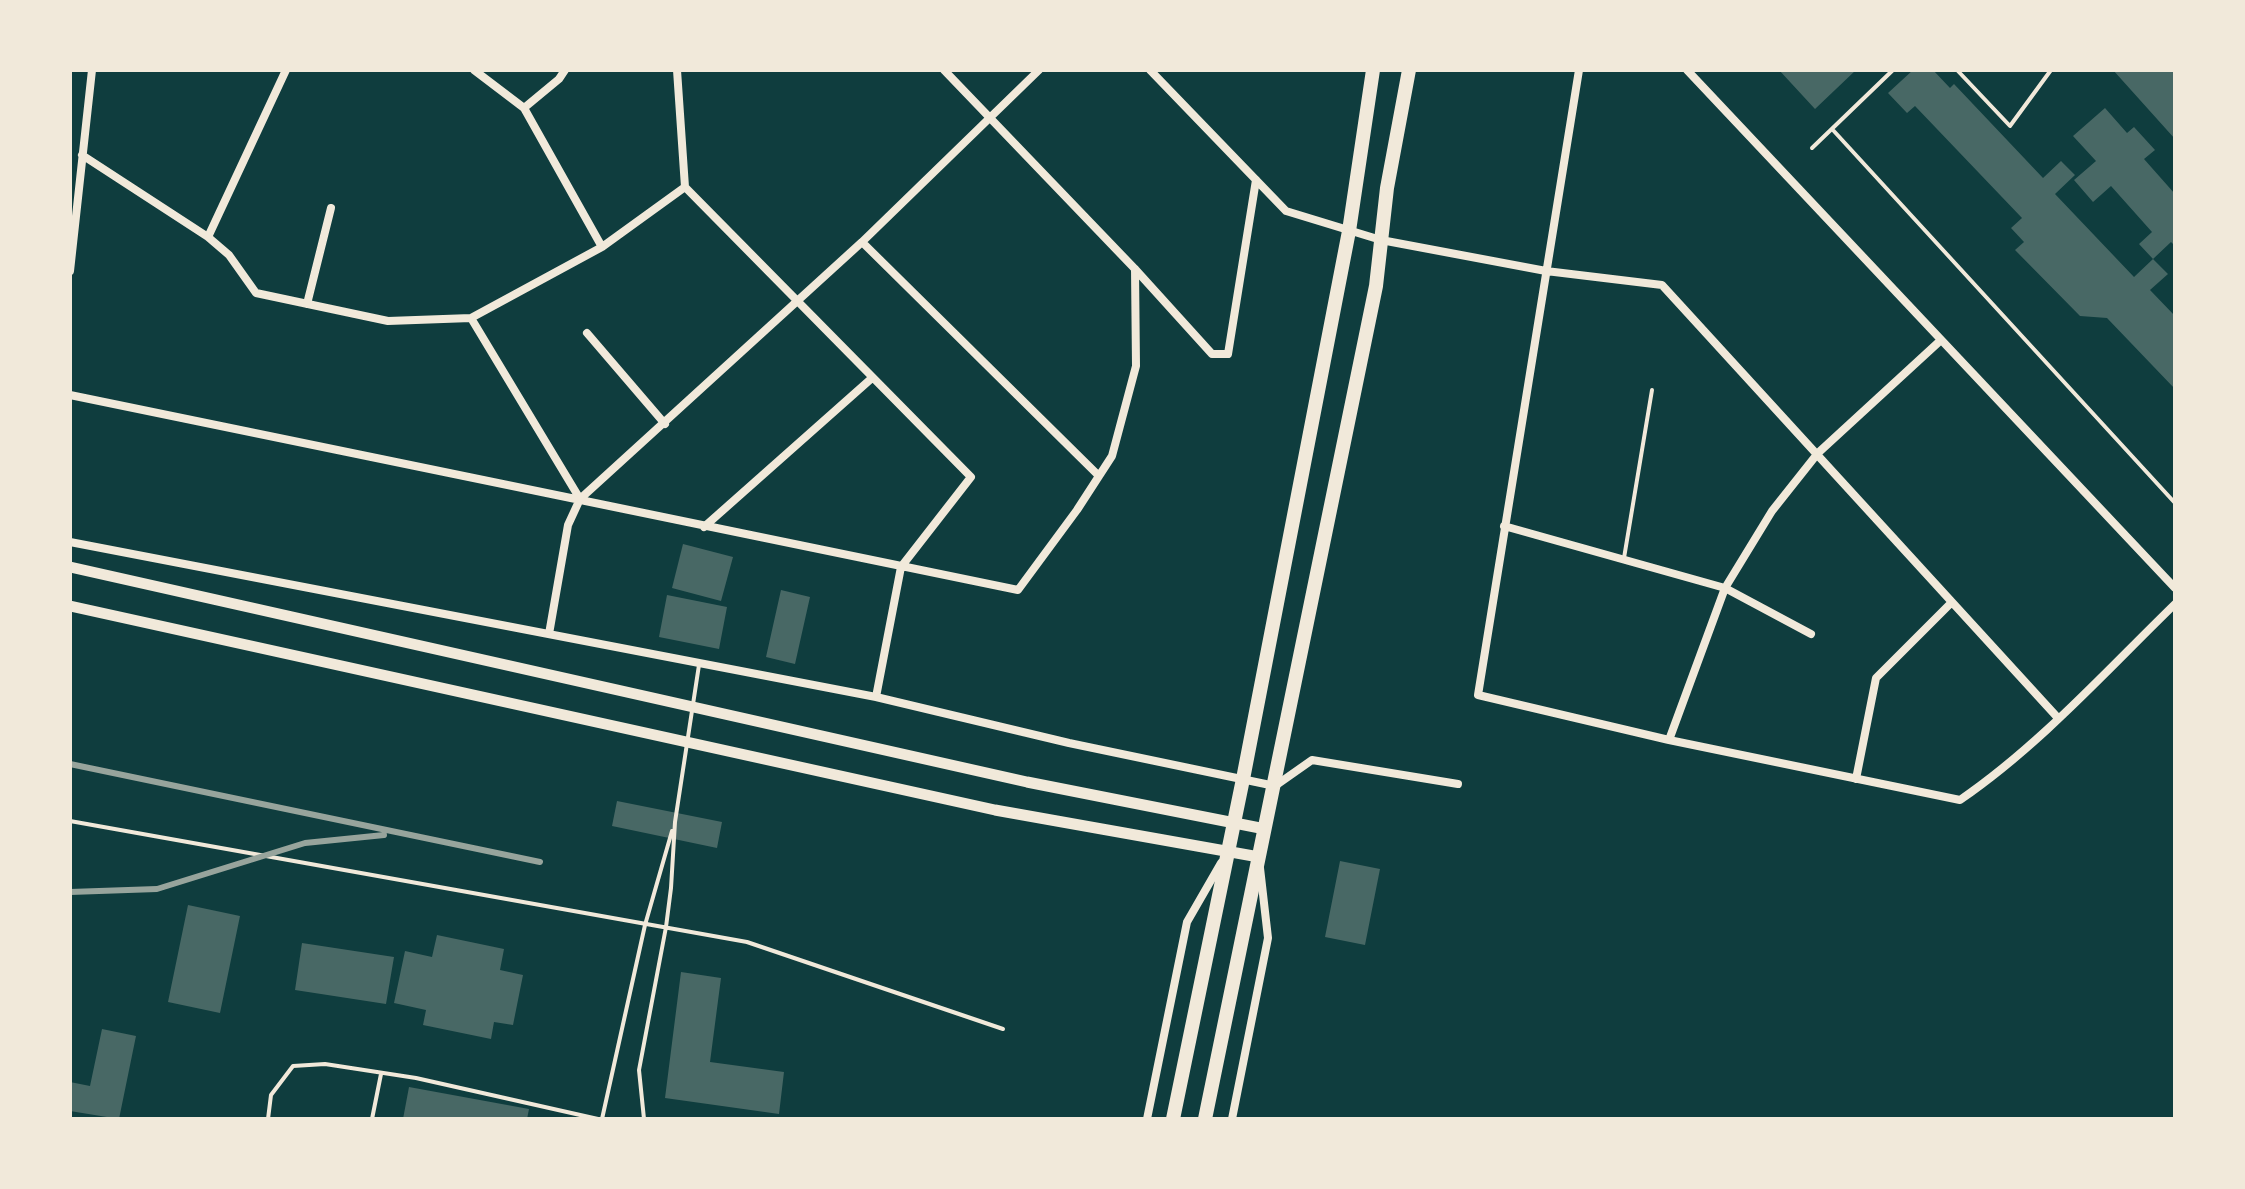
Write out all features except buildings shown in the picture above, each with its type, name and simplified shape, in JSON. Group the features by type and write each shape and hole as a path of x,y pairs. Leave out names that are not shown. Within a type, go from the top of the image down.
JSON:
{"main road":[{"path":"1173,1119 1243,779 1349,231 1373,70"},
{"path":"1205,1119 1373,301 1387,188 1409,70"}],"street":[{"path":"70,271 73,200 92,70"},
{"path":"208,237 286,70"},
{"path":"474,70 524,108 602,247"},
{"path":"524,108 559,79 565,70"},
{"path":"677,70 685,187 971,477 901,567 876,697"},
{"path":"944,70 1212,354 1228,354 1256,180"},
{"path":"549,634 568,525 580,499 797,303 1039,70"},
{"path":"1150,70 1286,211 1381,240 1546,271 1662,285 2058,718"},
{"path":"1579,70 1478,695 1669,740 1960,800 1989,780 2058,718 2175,604"},
{"path":"1687,70 2175,588"},
{"path":"82,155 208,237 229,255 256,293 388,321 471,318 602,247 685,187"},
{"path":"307,304 331,208"},
{"path":"862,242 1099,476"},
{"path":"70,395 1018,590 1112,456 1136,366 1135,269"},
{"path":"471,318 580,499"},
{"path":"587,333 665,424"},
{"path":"1669,740 1725,588 1772,511 1818,453 1941,340"},
{"path":"704,527 872,378"},
{"path":"1504,526 1725,588 1811,634"},
{"path":"70,542 876,697 1069,743 1275,786 1312,760 1458,784"},
{"path":"70,567 1027,782 1265,829"},
{"path":"1856,779 1876,678 1952,602"},
{"path":"70,606 995,810 1259,857 1268,938 1232,1119"},
{"path":"1147,1119 1187,922 1227,852"}],"lane":[{"path":"1624,558 1652,390"},
{"path":"268,1119 271,1095 293,1066 325,1064 416,1078 600,1119 645,925 675,822 699,663"},
{"path":"70,821 747,942 1003,1029"},
{"path":"644,1119 639,1070 666,927 675,822"},
{"path":"372,1119 381,1073"}],"path":[{"path":"1812,148 1893,70"},
{"path":"1951,77 1958,70 2010,126 2051,70"},
{"path":"1832,129 2175,503"}],"railway":[{"path":"70,764 540,862"},
{"path":"70,892 157,889 305,843 384,835"}]}
